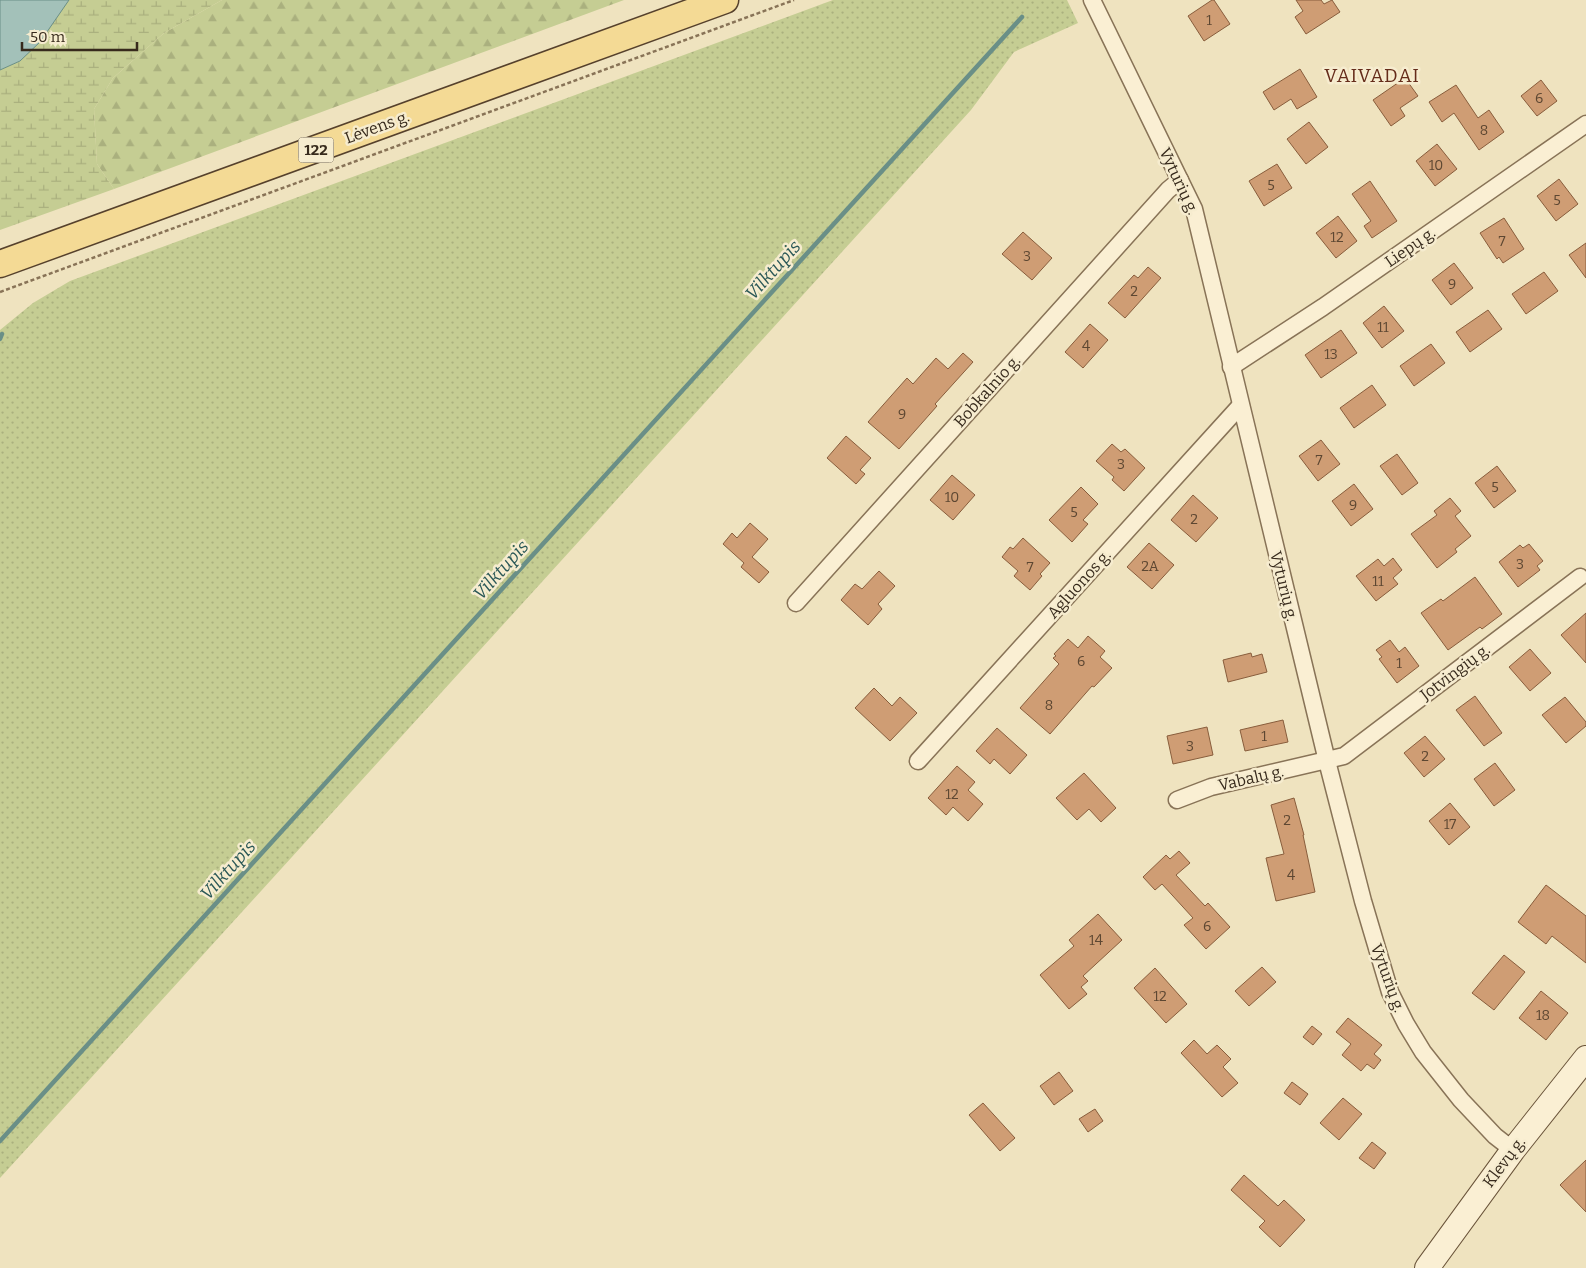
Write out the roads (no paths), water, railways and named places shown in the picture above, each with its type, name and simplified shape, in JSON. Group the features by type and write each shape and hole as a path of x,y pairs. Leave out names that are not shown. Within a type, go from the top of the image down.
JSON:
{"main road":[{"name":"Lėvens g.","path":"0,264 726,0"},
{"name":"Klevų g.","path":"1427,1268 1512,1150 1586,1058"}],"street":[{"name":"Vyturių g.","path":"1092,0 1194,210 1327,761 1374,939 1394,1000 1423,1052 1456,1093 1496,1136 1512,1150"},
{"name":"Liepų g.","path":"1231,367 1322,307 1586,124"},
{"name":"Bobkalnio g.","path":"796,603 1168,190 1180,180"},
{"name":"Agluonos g.","path":"918,761 1240,406"},
{"name":"Jotvingių g.","path":"1327,761 1344,756 1580,577"},
{"name":"Vabalų g.","path":"1177,800 1211,787 1327,761"}],"water":[{"path":"0,0 69,0 40,42 20,61 0,70"}],"waterway":[{"name":"Vilktupis","path":"0,1141 1022,17"},
{"path":"0,339 2,334"}],"district":[{"name":"VAIVADAI","path":"1372,75"}]}
